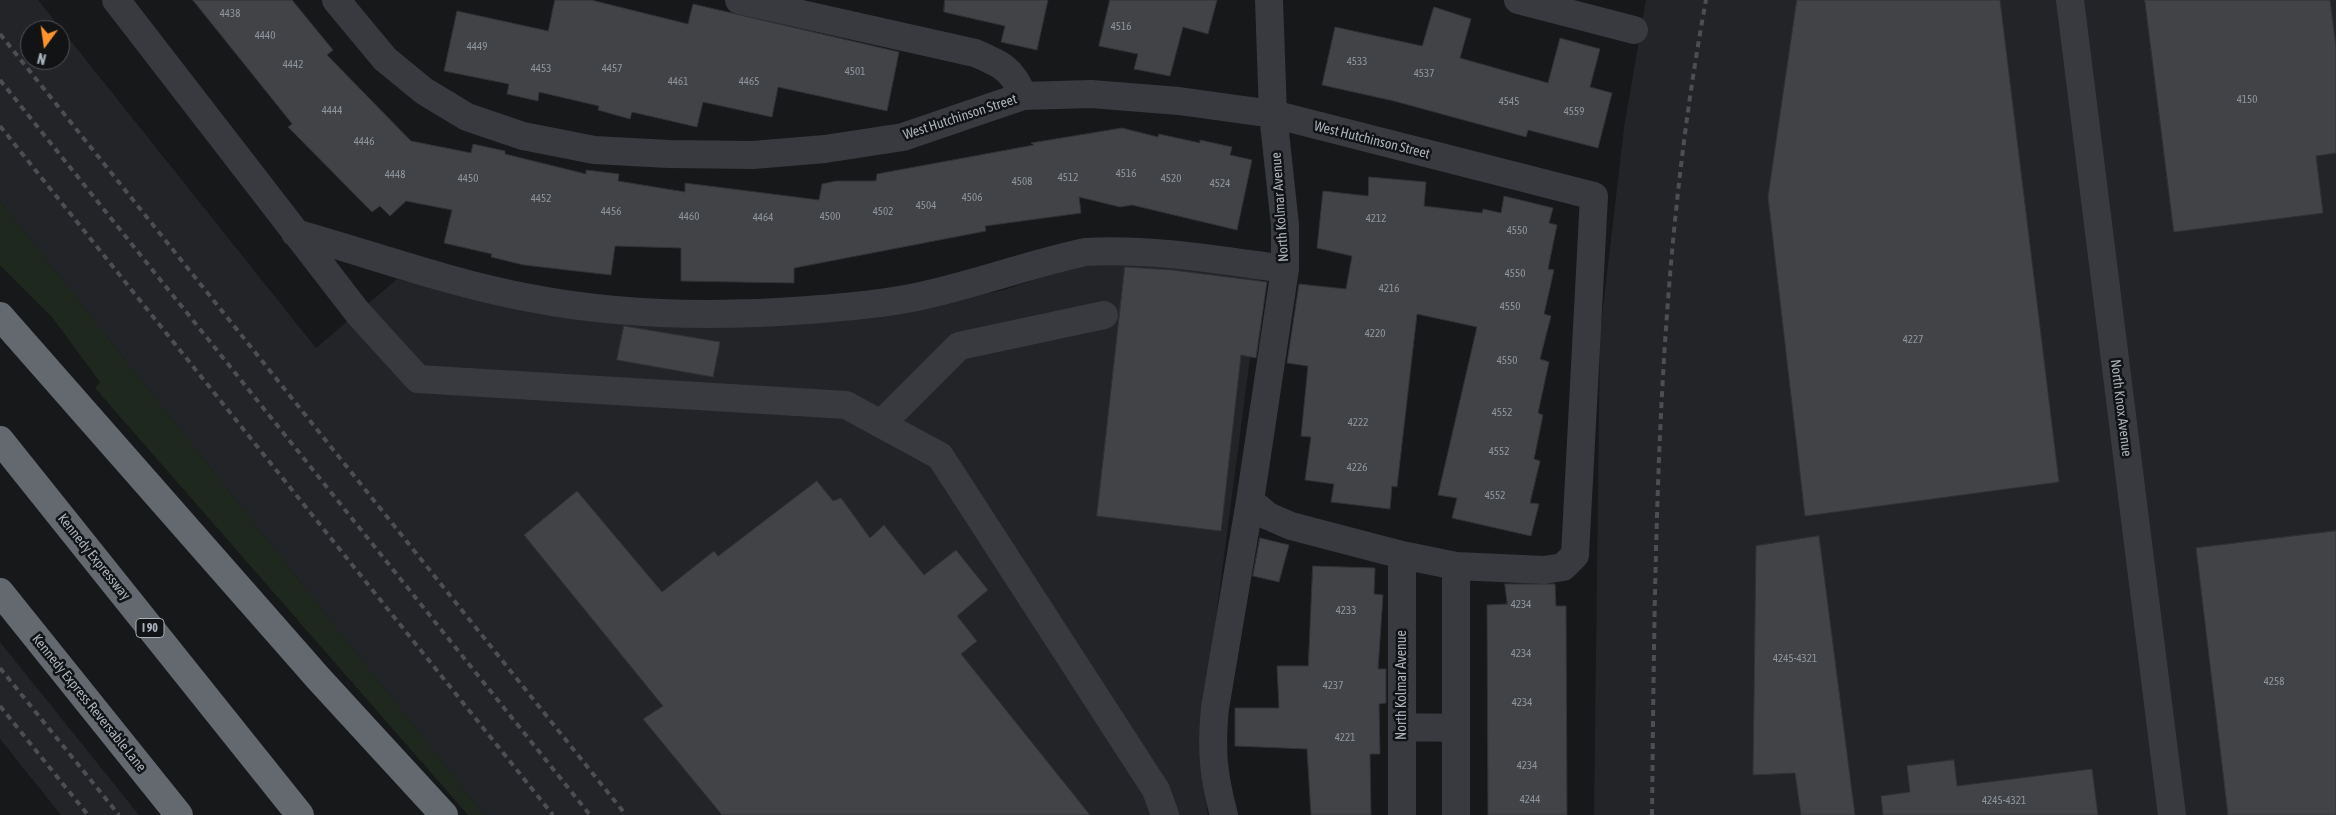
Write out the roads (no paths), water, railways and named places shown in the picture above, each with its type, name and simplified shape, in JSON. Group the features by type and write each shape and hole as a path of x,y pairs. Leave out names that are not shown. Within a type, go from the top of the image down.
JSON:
{"highway":[{"path":"0,316 319,679 444,815"},
{"name":"Kennedy Expressway","path":"0,440 300,815"},
{"name":"Kennedy Express Reversable Lane","path":"0,592 179,815"}],"street":[{"path":"116,0 358,313 418,379 846,405 940,456 1156,790 1165,815"},
{"name":"West Hutchinson Street","path":"336,0 385,59 424,91 467,117 522,136 594,150 669,154 753,155 825,149 903,137 1023,96 1091,94 1179,100 1273,114 1594,196 1575,555 1563,567 1544,570 1456,566"},
{"path":"739,0 975,53 1000,64 1016,79 1023,96"},
{"name":"North Kolmar Avenue","path":"1224,815 1214,782 1212,741 1214,708 1250,501 1285,270 1285,225 1273,114 1269,0"},
{"path":"1518,0 1634,30"},
{"name":"North Knox Avenue","path":"2070,0 2172,815"},
{"path":"295,233 456,280 529,298 609,310 684,316 860,306 920,296 1085,252 1110,250 1214,259 1285,270"},
{"path":"881,424 959,346 1104,315"},
{"path":"1250,501 1268,516 1291,526 1402,555 1456,566 1456,815"},
{"name":"North Kolmar Avenue","path":"1402,555 1402,815"},
{"path":"1402,727 1456,728"}],"railway":[{"path":"1652,815 1657,508 1661,406 1677,202 1689,101 1706,0"},
{"path":"0,34 626,815"},
{"path":"0,80 590,815"},
{"path":"0,126 553,815"},
{"path":"0,668 119,815"},
{"path":"0,706 88,815"}]}
